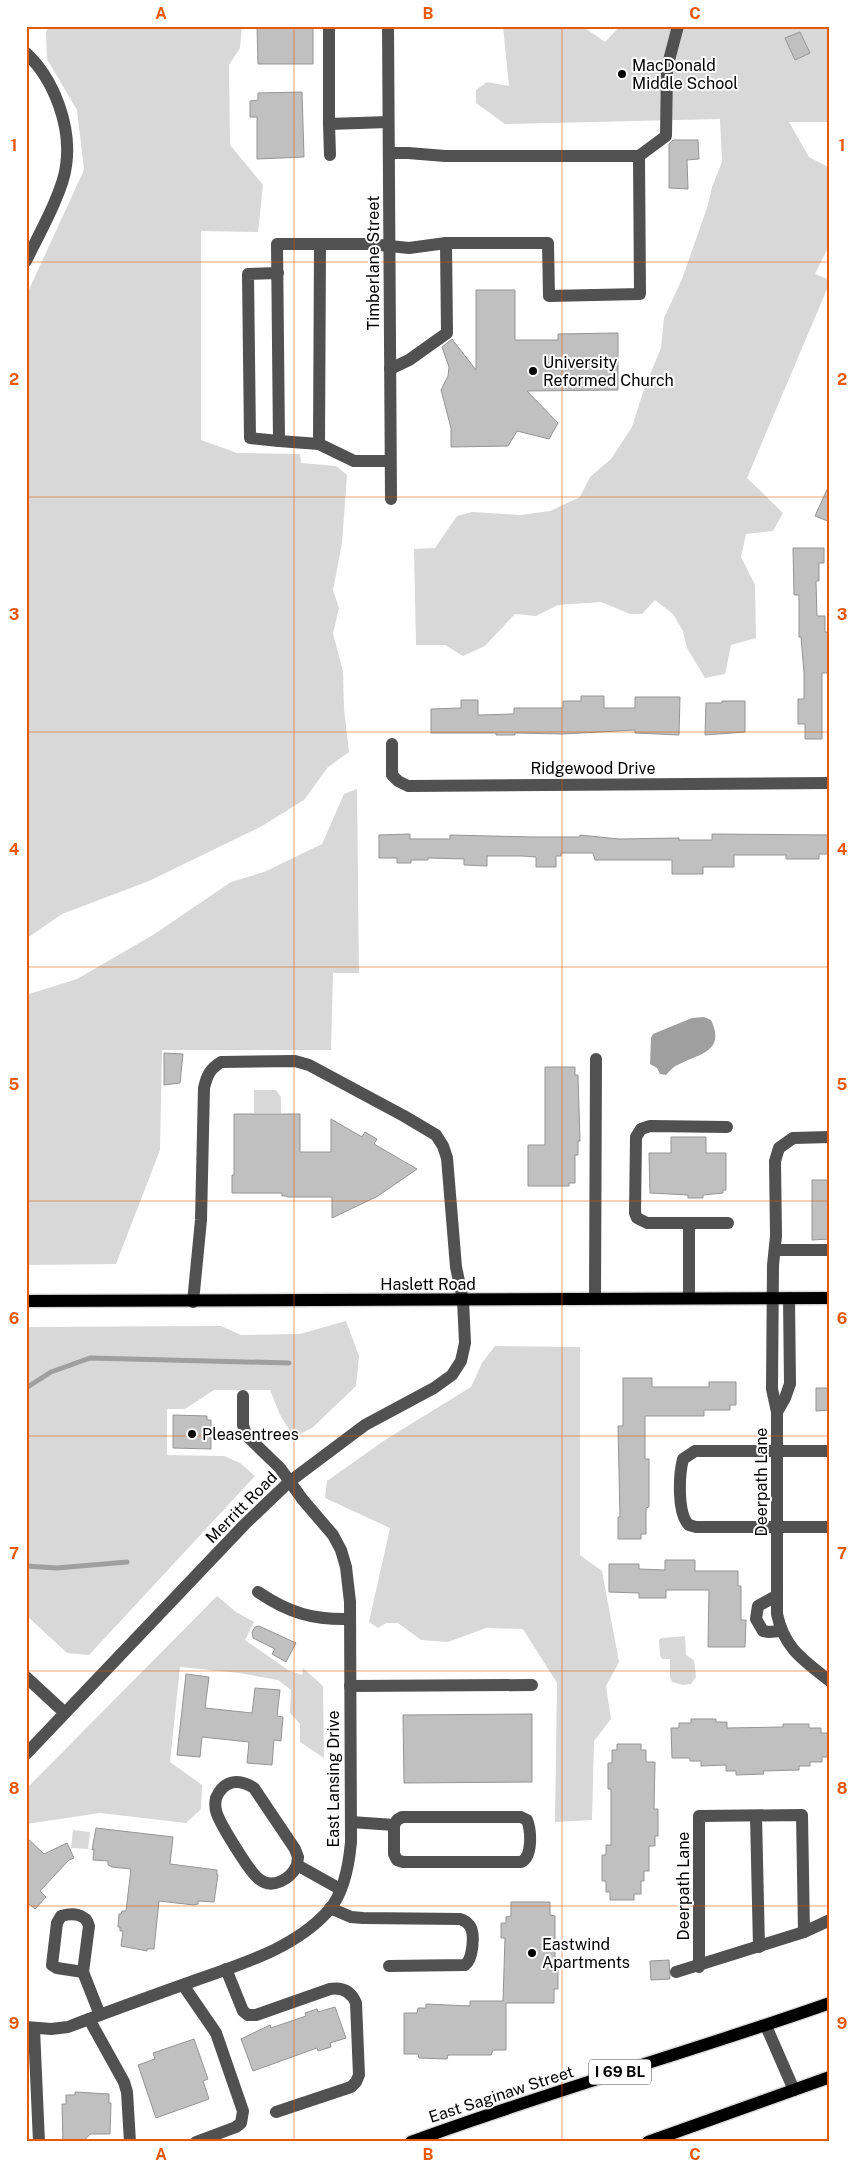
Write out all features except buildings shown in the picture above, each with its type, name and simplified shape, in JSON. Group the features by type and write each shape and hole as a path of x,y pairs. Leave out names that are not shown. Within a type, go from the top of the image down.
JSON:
{"main road":[{"name":"Haslett Road","path":"26,1302 830,1298"},
{"name":"East Saginaw Street","path":"412,2142 468,2121 766,2026 830,2003"},
{"path":"648,2142 830,2077"}],"street":[{"path":"329,26 330,155"},
{"name":"Timberlane Street","path":"388,26 391,499"},
{"path":"389,153 445,156 639,156 666,136 668,68 678,26"},
{"path":"26,53 41,71 52,90 60,111 66,138 66,166 60,188 26,261"},
{"path":"329,124 388,122"},
{"path":"279,441 277,244 408,248 446,243 548,243 549,296 640,294 639,156"},
{"path":"390,369 409,360 447,333 446,243"},
{"path":"319,444 320,244"},
{"path":"278,273 248,274 250,438 319,444 354,461 390,461"},
{"name":"Ridgewood Drive","path":"392,744 392,775 398,781 408,786 830,783"},
{"path":"595,1298 596,1060"},
{"name":"Merritt Road","path":"26,1754 245,1524 289,1482 365,1425 434,1388 452,1374 461,1361 464,1343 463,1300 456,1267 454,1219 447,1158 443,1146 436,1136 404,1116 309,1065 295,1061 221,1062 206,1076 204,1088 201,1220 193,1302"},
{"path":"727,1127 650,1126 641,1129 636,1137 635,1213 637,1218 647,1223 728,1223"},
{"name":"Deerpath Lane","path":"830,1136 793,1138 778,1148 775,1161 772,1389 777,1412 776,1596 780,1631 788,1644 802,1659 830,1681"},
{"path":"688,1223 689,1298"},
{"path":"775,1250 830,1250"},
{"name":"Deerpath Lane","path":"777,1412 790,1384 789,1298"},
{"name":"East Lansing Drive","path":"30,2028 68,2026 226,1969 284,1945 312,1928 330,1908 340,1889 350,1858 351,1822 350,1619 348,1584 341,1550 333,1535 289,1482 280,1468 246,1435 243,1425 243,1396"},
{"path":"830,1450 695,1451 683,1459 681,1468 681,1514 689,1525 696,1527 830,1526"},
{"path":"258,1592 277,1605 297,1613 327,1619 350,1619"},
{"path":"776,1596 758,1606 756,1619 763,1631 780,1631"},
{"path":"26,1677 65,1713"},
{"path":"350,1686 532,1685"},
{"path":"244,1782 254,1788 295,1849 298,1857 297,1865 294,1872 287,1878 274,1884 260,1881 255,1876 217,1813 216,1798 226,1784 244,1782"},
{"name":"Deerpath Lane","path":"699,1966 699,1816 802,1815 804,1932"},
{"path":"756,1816 759,1947"},
{"path":"402,1817 521,1817 527,1820 529,1825 529,1855 526,1860 521,1862 403,1862 397,1860 394,1854 394,1825 402,1817"},
{"path":"351,1822 394,1825"},
{"path":"297,1865 340,1889"},
{"path":"330,1908 352,1917 460,1919 470,1925 472,1955 470,1962 465,1965 389,1966"},
{"path":"83,1972 57,1968 52,1965 57,1923 61,1916 68,1914 82,1916 88,1920 89,1926 83,1972 94,2017 127,2092 130,2142"},
{"path":"676,1972 804,1932 830,1920"},
{"path":"226,1969 243,2011 248,2015 256,2015 330,1989 338,1988 346,1990 353,1996 356,2002 359,2075 356,2082 351,2087 276,2112"},
{"path":"183,1985 216,2034 243,2111 241,2123 236,2127 196,2142"},
{"path":"766,2026 794,2090"},
{"path":"30,2028 32,2087 38,2142"}],"shaded area":[{"path":"49,26 242,26 240,48 229,65 230,145 263,185 258,232 201,231 201,440 237,453 300,454 301,463 336,466 347,475 342,543 333,590 339,608 333,633 343,672 344,709 349,752 328,767 304,800 262,826 149,881 62,914 26,939 26,296 84,170 77,110 47,59 46,32"},
{"path":"415,26 582,26 605,42 620,26 830,26 830,122 789,122 809,157 830,168 830,244 815,274 830,280 830,282 747,478 783,513 773,531 746,534 741,557 755,585 756,638 731,645 725,674 705,678 687,648 683,631 673,614 655,600 642,614 630,614 601,602 558,605 536,616 515,614 485,646 463,656 445,645 416,645 414,549 435,548 457,516 472,512 521,515 550,511 580,497 590,477 611,459 632,427 644,389 661,348 664,318 682,279 722,162 720,119 505,124 476,103 476,90 487,82 509,86 503,27"},
{"path":"357,789 359,973 333,973 331,1050 162,1050 160,1150 116,1264 26,1265 26,995 77,979 153,935 231,882 264,872 322,844 344,794"},
{"path":"704,1017 711,1020 715,1031 715,1040 712,1046 699,1055 674,1067 666,1075 660,1074 657,1068 650,1064 651,1038 653,1034 692,1018"},
{"path":"254,1090 276,1090 281,1097 281,1113 254,1113"},
{"path":"346,1321 359,1356 356,1386 312,1428 294,1437 281,1417 270,1390 214,1390 185,1409 167,1409 167,1455 224,1456 240,1463 255,1476 89,1655 67,1653 26,1615 26,1327 221,1326 241,1335 300,1334"},
{"path":"495,1346 580,1347 580,1555 602,1571 619,1662 606,1686 611,1719 594,1741 592,1820 555,1822 557,1683 523,1629 486,1628 448,1642 421,1640 398,1623 386,1623 378,1628 369,1622 390,1528 325,1498 327,1481 385,1440 471,1387 482,1363"},
{"path":"217,1596 236,1612 254,1622 245,1640 288,1670 302,1675 303,1668 323,1686 324,1758 300,1742 300,1724 290,1713 291,1690 278,1680 239,1673 180,1667 170,1762 202,1785 201,1809 186,1823 100,1813 26,1824 26,1789"},
{"path":"685,1636 686,1655 694,1660 696,1677 691,1684 683,1685 672,1682 670,1677 670,1659 662,1659 659,1640 661,1638"},
{"path":"73,1830 90,1832 88,1849 71,1848"}],"waterway":[{"path":"26,1388 51,1372 90,1358 289,1363"},
{"path":"26,1566 57,1568 127,1562"}],"place":[{"name":"MacDonald Middle School","path":"622,74"},
{"name":"University Reformed Church","path":"533,371"},
{"name":"Pleasentrees","path":"192,1434"},
{"name":"Eastwind Apartments","path":"532,1953"}]}
